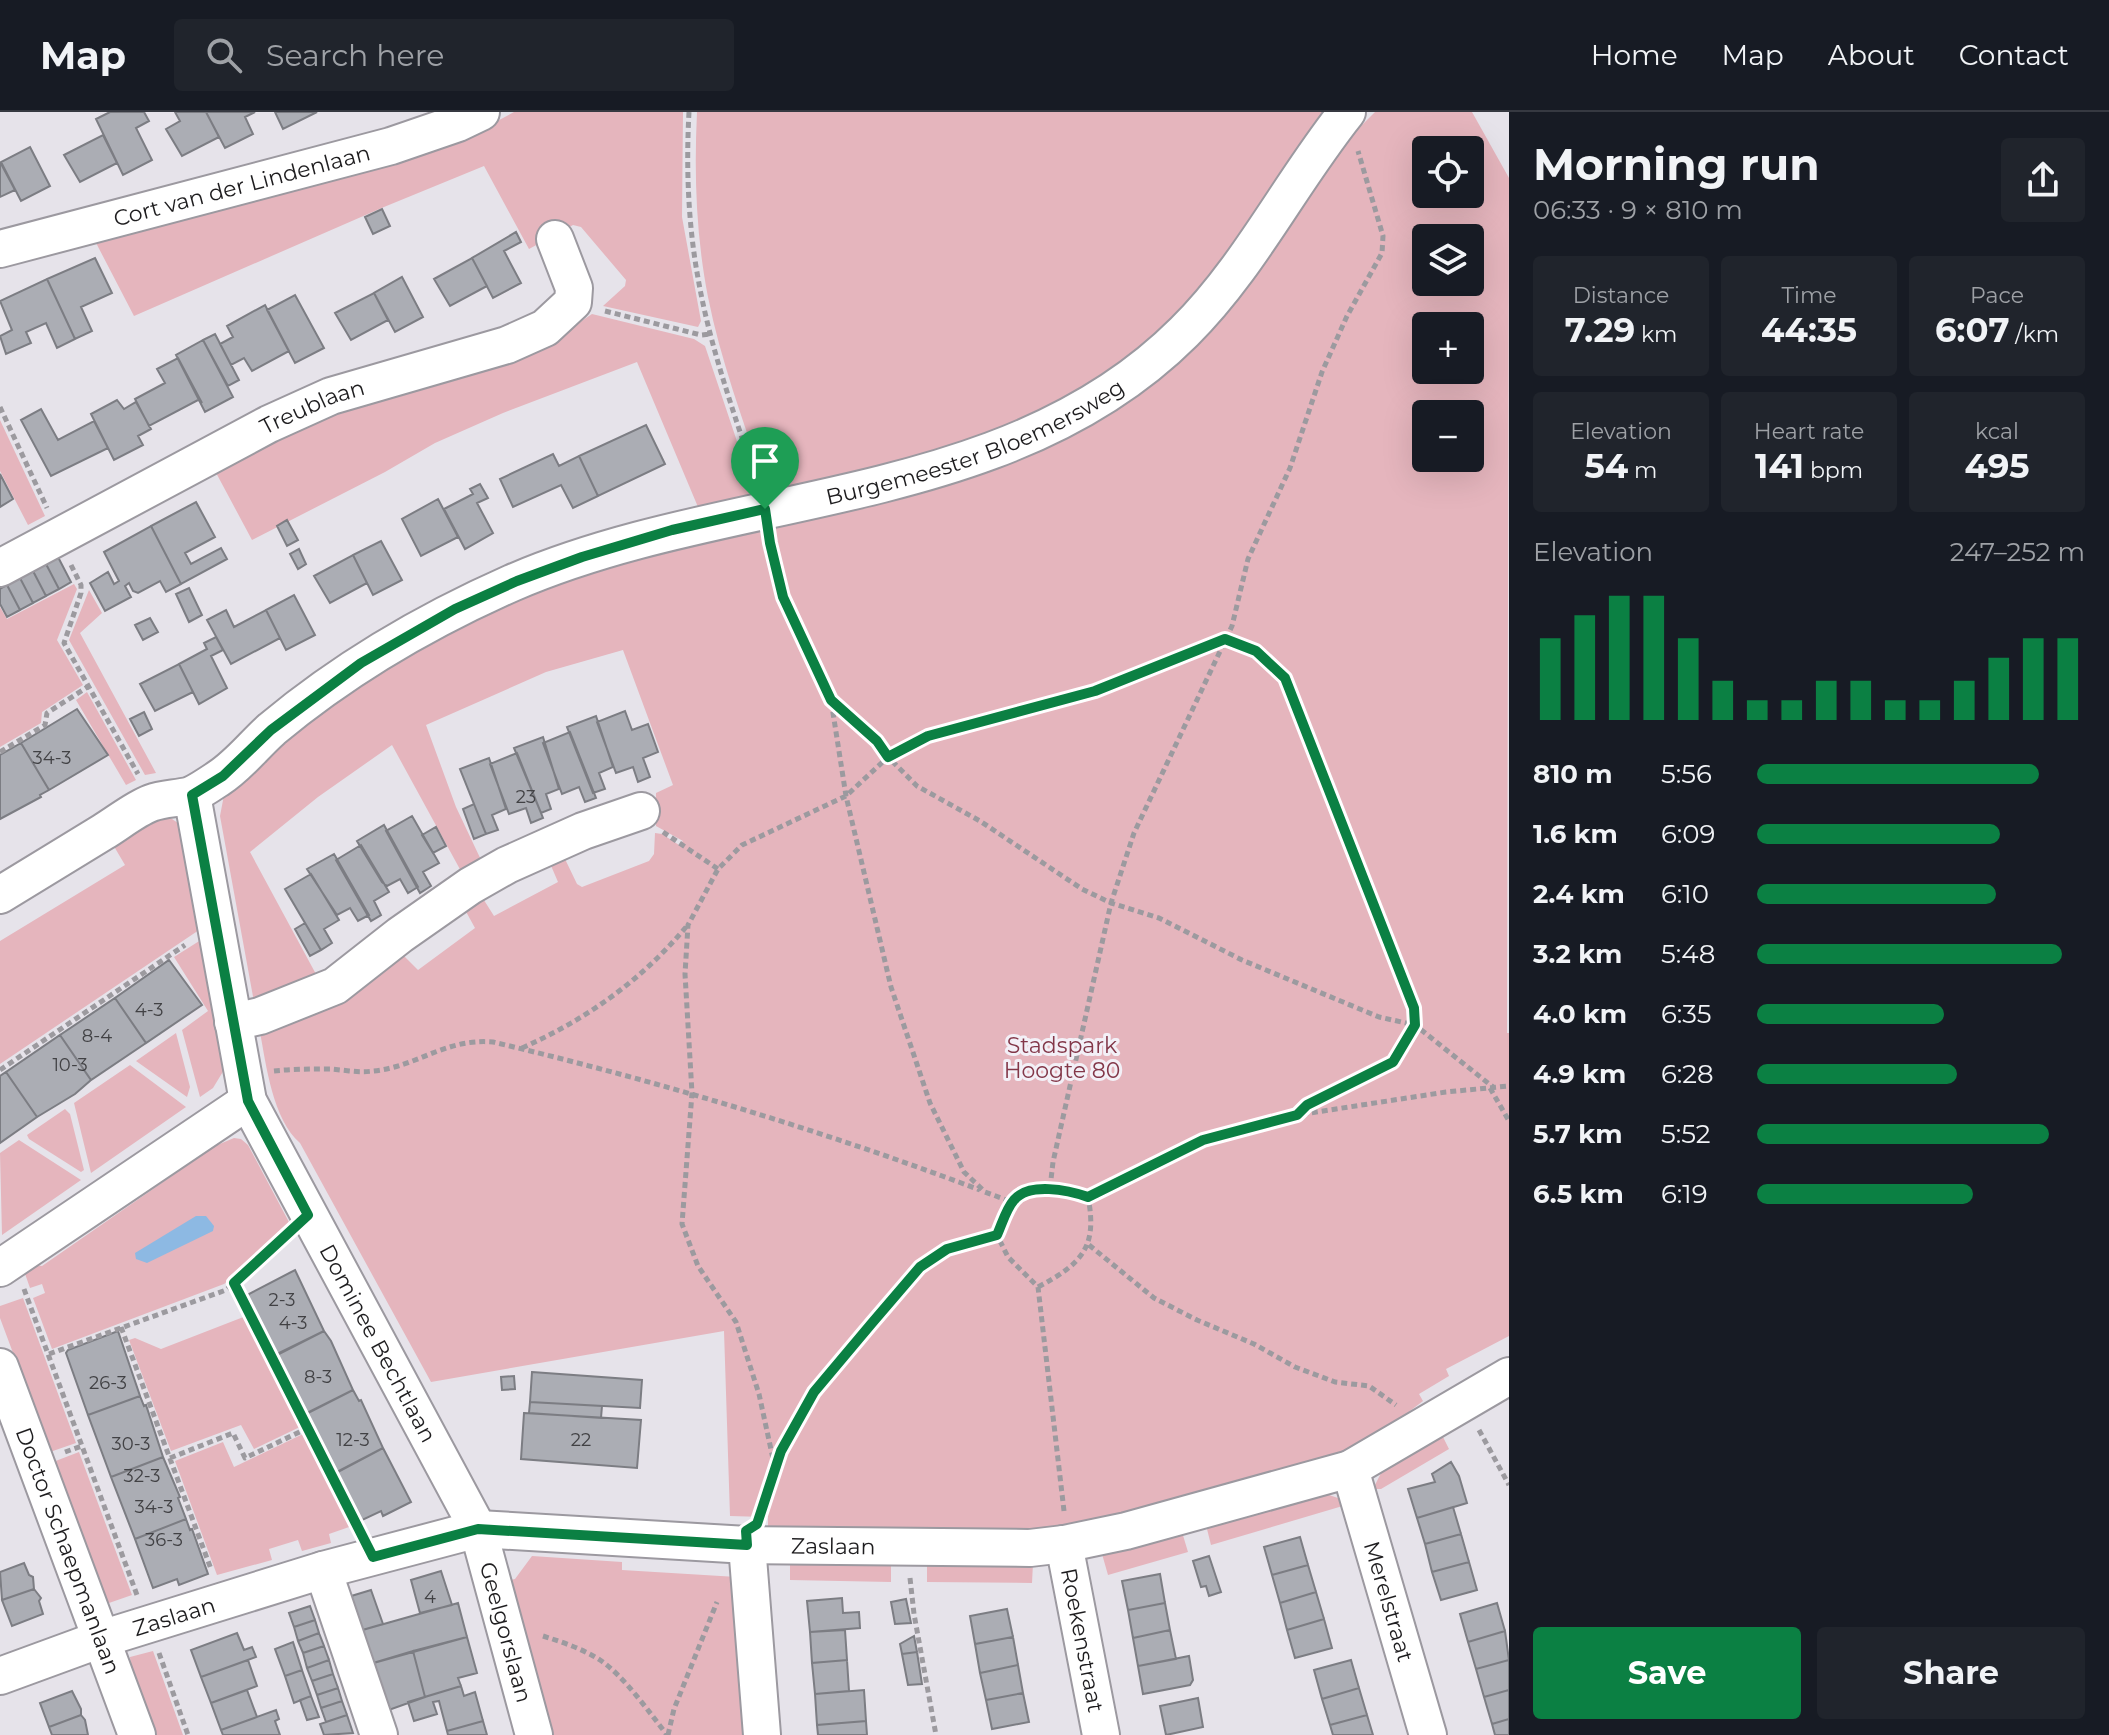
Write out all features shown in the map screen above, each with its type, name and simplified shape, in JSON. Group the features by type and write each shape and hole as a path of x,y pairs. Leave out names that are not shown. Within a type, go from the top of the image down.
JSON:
{"street":[{"name":"Cort van der Lindenlaan","path":"0,249 391,146 481,112"},
{"name":"Burgemeester Bloemersweg","path":"0,895 151,803 192,795 223,776 271,730 361,663 455,609 517,581 582,557 672,530 903,478 996,450 1046,430 1098,400 1184,333 1213,299 1346,113"},
{"path":"555,239 574,288 573,302"},
{"name":"Treublaan","path":"0,568 269,424 331,396 507,345 545,328 573,302"},
{"name":"Dominee Bechtlaan","path":"192,795 246,1088 308,1215 478,1529"},
{"path":"233,1022 260,1016 335,986 470,886 544,846 641,811"},
{"path":"4,1266 246,1088"},
{"name":"Doctor Schaepmanlaan","path":"0,1367 137,1735"},
{"name":"Zaslaan","path":"0,1676 101,1639 323,1570 478,1529 748,1553 907,1546 1030,1548 1064,1544 1126,1531 1350,1469 1509,1376"},
{"name":"Merelstraat","path":"1350,1469 1428,1735"},
{"name":"Geelgorslaan","path":"478,1529 534,1735"},
{"name":"Roekenstraat","path":"1064,1544 1101,1735"},
{"path":"748,1553 762,1735"},
{"path":"323,1570 379,1735"}],"path":[{"path":"689,112 690,217 697,277 711,334 765,509 783,597 831,700 846,796 891,987 930,1103 964,1172 985,1192"},
{"path":"1050,1188 1053,1162 1111,903 1134,833 1232,626 1248,559 1290,468 1322,372 1347,316 1382,253 1383,236 1346,113"},
{"path":"573,302 701,335 711,334"},
{"path":"0,407 81,585 64,643 140,777"},
{"path":"521,1049 563,1030 609,1000 666,951 688,925 718,869 742,845 846,796 888,757 928,736 1095,691 1225,639 1256,651 1285,678 1414,1008 1415,1025 1393,1062 1307,1105 1297,1115"},
{"path":"0,752 45,725 47,713 89,686"},
{"path":"831,700 877,741 888,757 917,786 980,821 1082,889 1111,903 1159,918 1242,960 1379,1017 1415,1025 1491,1088 1509,1121"},
{"path":"641,811 656,830 664,832 718,869"},
{"path":"688,925 685,974 692,1093 682,1224 698,1266 736,1322 759,1394 775,1468"},
{"path":"0,1070 188,943"},
{"path":"246,1088 321,1069 373,1071 473,1040 521,1049 692,1093 829,1136 1012,1202"},
{"path":"668,1735 674,1709 706,1625 728,1578 748,1553 746,1531 757,1524 781,1451 814,1392 920,1267 947,1249 997,1235 1012,1202 1019,1195 1050,1188 1066,1189 1088,1197 1203,1140 1297,1115 1509,1086"},
{"path":"1038,1287 1065,1272 1089,1245 1091,1214 1088,1197"},
{"path":"49,1354 226,1290 308,1215"},
{"path":"997,1235 1008,1257 1038,1287 1064,1504 1064,1544"},
{"path":"1089,1245 1154,1298 1254,1344 1295,1367 1335,1382 1369,1386 1399,1407"},
{"path":"4,1266 28,1297 188,1735"},
{"path":"234,1283 373,1557"},
{"path":"121,1327 223,1601"},
{"path":"1464,1401 1509,1485"},
{"path":"170,1458 233,1433 245,1458 308,1428"},
{"path":"907,1546 914,1614 936,1735"},
{"path":"502,1622 566,1643 602,1661 668,1735"}],"green space":[{"path":"514,112 683,112 682,217 701,321 698,327 603,306 625,286 626,280 581,227 573,225 529,249 484,166 134,316 94,239 490,125"},
{"path":"697,112 1328,112 1231,254 1174,320 1091,386 991,435 902,462 767,492 727,371 708,297 697,205"},
{"name":"Stadspark Hoogte 80","path":"1375,112 1472,112 1509,178 1509,1336 1446,1369 1449,1376 1419,1394 1423,1401 1389,1427 1344,1453 1074,1528 1034,1533 768,1529 768,1517 730,1516 724,1331 431,1382 300,1143 283,1121 272,1091 260,1032 402,954 418,970 475,928 464,908 482,897 494,916 558,882 549,861 559,857 565,859 577,884 582,887 649,861 654,854 655,833 679,845 683,841 656,826 656,793 673,785 623,650 546,672 426,725 456,807 482,862 462,873 392,745 318,797 250,852 317,976 254,1002 220,816 224,795 264,758 363,682 474,618 588,570 1106,413 1157,378 1193,345 1353,134"},
{"path":"592,314 694,339 705,346 755,495 698,507 637,362 503,413 435,443 252,540 214,469 304,424 550,342"},
{"path":"0,420 45,516 28,525 0,471"},
{"path":"74,584 77,589 57,640 83,685 42,712 41,723 0,747 0,607 7,619"},
{"path":"89,590 102,613 80,633 156,773 145,775 69,640"},
{"path":"87,692 136,780 126,785 76,700"},
{"path":"163,817 181,825 202,928 0,1064 0,941 125,865 112,843"},
{"path":"204,938 227,1065 213,1088 200,1097 182,1030 208,1011 174,957"},
{"path":"176,1033 190,1087 187,1097 136,1061"},
{"path":"130,1065 186,1107 91,1173 74,1103"},
{"path":"65,1109 70,1114 84,1170 81,1172 27,1135"},
{"path":"234,1138 248,1145 290,1224 239,1274 224,1284 52,1349 33,1298 45,1293 42,1284 30,1288 23,1268 28,1264 42,1266 215,1146"},
{"path":"19,1140 81,1180 2,1235 0,1153"},
{"path":"23,1298 76,1443 50,1452 0,1318 0,1306"},
{"path":"246,1316 302,1426 254,1449 241,1425 171,1451 129,1340 135,1338 161,1349"},
{"path":"305,1433 352,1526 329,1534 331,1543 302,1551 298,1540 269,1549 272,1560 217,1575 175,1461 223,1442 234,1467"},
{"path":"1442,1435 1449,1449 1381,1489 1373,1489 1382,1471"},
{"path":"79,1452 132,1595 109,1603 104,1597 53,1462"},
{"path":"1326,1494 1346,1505 1211,1545 1206,1525"},
{"path":"1182,1532 1188,1552 1108,1575 1102,1554"},
{"path":"532,1556 622,1562 622,1570 737,1577 749,1735 548,1735 505,1581 515,1579"},
{"path":"790,1560 891,1561 891,1582 790,1580"},
{"path":"927,1562 1033,1563 1032,1583 927,1582"},
{"path":"153,1651 183,1735 155,1735 131,1671 130,1657"}],"water":[{"path":"196,1216 206,1216 214,1226 213,1231 147,1263 136,1259 135,1253"}],"building":[{"path":"110,112 144,112 149,121 136,128 152,160 123,175 96,119"},
{"path":"175,112 206,112 219,137 182,156 166,129 180,121"},
{"path":"206,112 255,112 245,117 253,134 225,148"},
{"path":"275,112 317,112 283,129"},
{"path":"103,135 117,163 80,182 64,155"},
{"path":"30,147 50,186 21,201 1,162"},
{"path":"0,162 15,190 0,197"},
{"path":"382,209 390,226 373,234 365,217"},
{"path":"516,232 521,242 504,251 521,283 493,298 472,258"},
{"path":"95,258 112,293 81,307 92,331 75,339 47,279"},
{"path":"472,258 487,286 450,306 434,279"},
{"path":"402,277 423,317 395,332 374,293"},
{"path":"47,279 75,339 57,348 46,323 26,332 31,343 6,354 0,336 12,330 0,301"},
{"path":"374,293 388,320 351,340 335,313"},
{"path":"295,295 324,348 295,363 267,310"},
{"path":"265,305 289,351 252,371 244,358 231,365 220,344 233,337 227,326"},
{"path":"215,334 239,380 228,386 203,340"},
{"path":"203,340 233,397 205,412 176,355"},
{"path":"178,358 202,403 198,400 149,426 135,399 165,383 157,369"},
{"path":"117,400 124,409 136,402 151,429 138,436 143,445 114,460 91,414"},
{"path":"41,409 58,440 94,421 108,448 51,476 21,420"},
{"path":"646,425 665,464 598,496 579,456"},
{"path":"553,454 559,466 579,456 598,496 573,508 561,485 513,507 500,479"},
{"path":"0,474 13,499 0,507"},
{"path":"480,484 488,498 477,503 493,533 465,549 444,509 473,494 470,489"},
{"path":"438,499 458,537 421,556 402,519"},
{"path":"196,502 215,537 185,553 191,564 221,548 227,559 181,584 151,526"},
{"path":"287,520 298,540 287,546 277,526"},
{"path":"151,526 181,584 166,592 160,581 138,593 129,583 125,586 131,597 105,611 90,583 108,572 114,584 119,581 104,552"},
{"path":"381,541 402,580 373,595 353,555"},
{"path":"299,549 306,564 298,569 290,554"},
{"path":"353,555 367,583 330,603 314,576"},
{"path":"58,557 71,582 59,589 46,564"},
{"path":"46,564 59,589 46,596 33,571"},
{"path":"33,571 46,596 33,603 20,578"},
{"path":"20,578 33,603 20,610 7,585"},
{"path":"7,585 20,610 7,617 0,604 0,589"},
{"path":"189,588 202,615 189,622 176,594"},
{"path":"294,595 315,635 286,650 266,610"},
{"path":"226,610 234,627 266,610 280,638 231,664 207,620"},
{"path":"150,618 158,632 143,640 135,625"},
{"path":"216,637 223,650 211,656 227,688 199,704 179,664 207,649 204,643"},
{"path":"179,664 193,692 155,711 140,684"},
{"path":"77,709 108,755 49,790 21,743"},
{"path":"625,711 632,730 648,724 658,752 643,758 650,777 638,782 633,767 616,773 597,722"},
{"path":"144,712 152,729 139,736 130,719"},
{"path":"596,716 613,767 599,773 605,789 593,793 567,727"},
{"path":"570,732 596,798 585,802 579,787 562,794 543,743"},
{"path":"543,737 559,789 546,794 551,809 541,813 514,748"},
{"path":"21,743 49,790 0,819 0,755"},
{"path":"517,753 543,818 531,823 526,808 509,814 490,764"},
{"path":"489,758 506,809 492,815 498,830 486,834 460,769"},
{"path":"474,804 486,834 474,839 463,809"},
{"path":"412,816 439,863 423,872 431,886 420,893 386,831"},
{"path":"384,825 418,887 408,893 400,879 387,886 382,882 357,841"},
{"path":"436,827 446,846 433,853 422,835"},
{"path":"361,845 389,892 374,901 381,915 371,921 336,860"},
{"path":"334,854 369,915 358,921 350,908 337,915 307,869"},
{"path":"311,874 339,920 324,929 332,943 321,950 285,889"},
{"path":"305,923 321,950 310,956 295,929"},
{"path":"169,960 202,1005 146,1043 115,998"},
{"path":"115,998 146,1043 91,1080 60,1035"},
{"path":"60,1035 91,1080 75,1094 37,1117 6,1072"},
{"path":"6,1072 37,1117 0,1143 0,1076"},
{"path":"295,1270 324,1331 275,1355 247,1298 249,1294"},
{"path":"118,1331 140,1396 88,1415 66,1353"},
{"path":"324,1331 353,1390 305,1414 275,1356"},
{"path":"532,1372 642,1380 640,1408 530,1402"},
{"path":"514,1376 515,1389 502,1390 501,1377"},
{"path":"353,1390 361,1400 383,1448 335,1473 304,1415"},
{"path":"140,1396 146,1405 163,1457 111,1477 88,1415"},
{"path":"530,1402 602,1406 601,1418 529,1413"},
{"path":"524,1413 641,1420 637,1468 521,1459"},
{"path":"383,1448 411,1502 383,1516 381,1511 358,1522 334,1474"},
{"path":"163,1457 186,1519 135,1539 111,1477"},
{"path":"1451,1462 1467,1503 1417,1518 1408,1489 1435,1482 1432,1474"},
{"path":"1453,1507 1461,1534 1425,1544 1417,1518"},
{"path":"186,1519 208,1574 179,1585 177,1579 153,1588 135,1539"},
{"path":"1461,1534 1469,1562 1432,1572 1425,1544"},
{"path":"1300,1537 1308,1565 1272,1575 1264,1547"},
{"path":"1209,1556 1221,1592 1209,1596 1206,1586 1201,1587 1193,1561"},
{"path":"1469,1562 1477,1590 1441,1600 1432,1572"},
{"path":"24,1563 33,1577 34,1589 2,1600 0,1572"},
{"path":"1308,1565 1316,1592 1280,1603 1272,1575"},
{"path":"441,1571 452,1605 420,1613 411,1580"},
{"path":"1160,1574 1165,1603 1128,1610 1122,1581"},
{"path":"34,1589 41,1598 43,1614 12,1626 2,1600"},
{"path":"371,1590 383,1624 359,1631 348,1597"},
{"path":"1316,1592 1324,1619 1287,1630 1280,1603"},
{"path":"842,1598 843,1613 859,1612 860,1628 810,1632 807,1601"},
{"path":"906,1599 911,1623 895,1624 891,1602"},
{"path":"458,1603 467,1637 370,1664 359,1631"},
{"path":"1165,1603 1170,1630 1133,1638 1128,1610"},
{"path":"1497,1603 1505,1631 1468,1642 1460,1614"},
{"path":"310,1606 315,1620 294,1627 289,1613"},
{"path":"1007,1609 1013,1637 975,1644 970,1616"},
{"path":"1324,1619 1332,1648 1295,1658 1287,1630"},
{"path":"315,1620 319,1633 298,1641 294,1627"},
{"path":"845,1630 847,1660 812,1663 810,1632"},
{"path":"1170,1630 1176,1659 1138,1666 1133,1638"},
{"path":"1505,1631 1509,1660 1476,1669 1468,1642"},
{"path":"237,1633 244,1650 252,1647 256,1657 201,1677 191,1650"},
{"path":"319,1633 324,1646 303,1653 298,1641"},
{"path":"914,1636 917,1652 902,1654 900,1644"},
{"path":"467,1637 477,1673 458,1678 461,1686 425,1697 413,1651"},
{"path":"1013,1637 1018,1665 980,1673 975,1644"},
{"path":"293,1642 302,1670 285,1676 275,1649"},
{"path":"324,1646 329,1660 307,1668 303,1653"},
{"path":"413,1651 425,1697 386,1711 370,1664"},
{"path":"917,1652 922,1684 908,1685 902,1654"},
{"path":"1189,1656 1193,1680 1190,1685 1143,1694 1138,1666"},
{"path":"248,1660 257,1686 211,1703 201,1677"},
{"path":"329,1660 333,1674 312,1681 307,1668"},
{"path":"847,1660 849,1691 815,1694 812,1663"},
{"path":"1351,1660 1359,1688 1322,1699 1314,1670"},
{"path":"1509,1660 1509,1690 1484,1697 1476,1669"},
{"path":"1018,1665 1023,1693 986,1700 980,1673"},
{"path":"302,1670 311,1696 294,1703 285,1676"},
{"path":"333,1674 338,1688 317,1695 312,1681"},
{"path":"461,1686 464,1696 475,1692 483,1721 447,1731 439,1701 433,1702 437,1714 414,1721 408,1702"},
{"path":"338,1688 342,1701 321,1708 317,1695"},
{"path":"1359,1688 1367,1715 1330,1725 1322,1699"},
{"path":"247,1690 257,1717 221,1730 211,1703"},
{"path":"864,1690 866,1721 817,1725 815,1694"},
{"path":"1509,1690 1509,1719 1492,1724 1484,1697"},
{"path":"72,1691 81,1715 49,1727 40,1703"},
{"path":"1023,1693 1029,1722 992,1729 986,1700"},
{"path":"311,1696 319,1717 307,1720 300,1700"},
{"path":"1198,1698 1203,1727 1166,1735 1160,1706"},
{"path":"342,1701 347,1715 326,1722 321,1708"},
{"path":"276,1710 279,1719 275,1721 280,1735 223,1735 221,1730"},
{"path":"81,1715 88,1735 52,1735 49,1727"},
{"path":"347,1715 353,1733 324,1735 320,1724"},
{"path":"1367,1715 1373,1735 1333,1735 1330,1725"},
{"path":"1509,1719 1509,1735 1495,1735 1492,1724"},
{"path":"483,1721 487,1735 448,1735 447,1731"},
{"path":"866,1721 867,1735 818,1735 817,1725"}],"route":[{"path":"765,509 783,597 831,700 877,741 888,757 928,736 1095,691 1225,639 1256,651 1285,678 1308,732 1414,1008 1415,1025 1393,1062 1307,1105 1297,1115 1203,1140 1088,1197 1066,1189 1050,1188 1019,1195 1012,1202 997,1235 947,1249 920,1267 814,1392 781,1451 757,1524 746,1531 747,1545 478,1529 373,1557 234,1283 308,1215 248,1101 192,795 223,776 271,730 361,663 455,609 517,581 582,557 672,530 765,509"}]}
